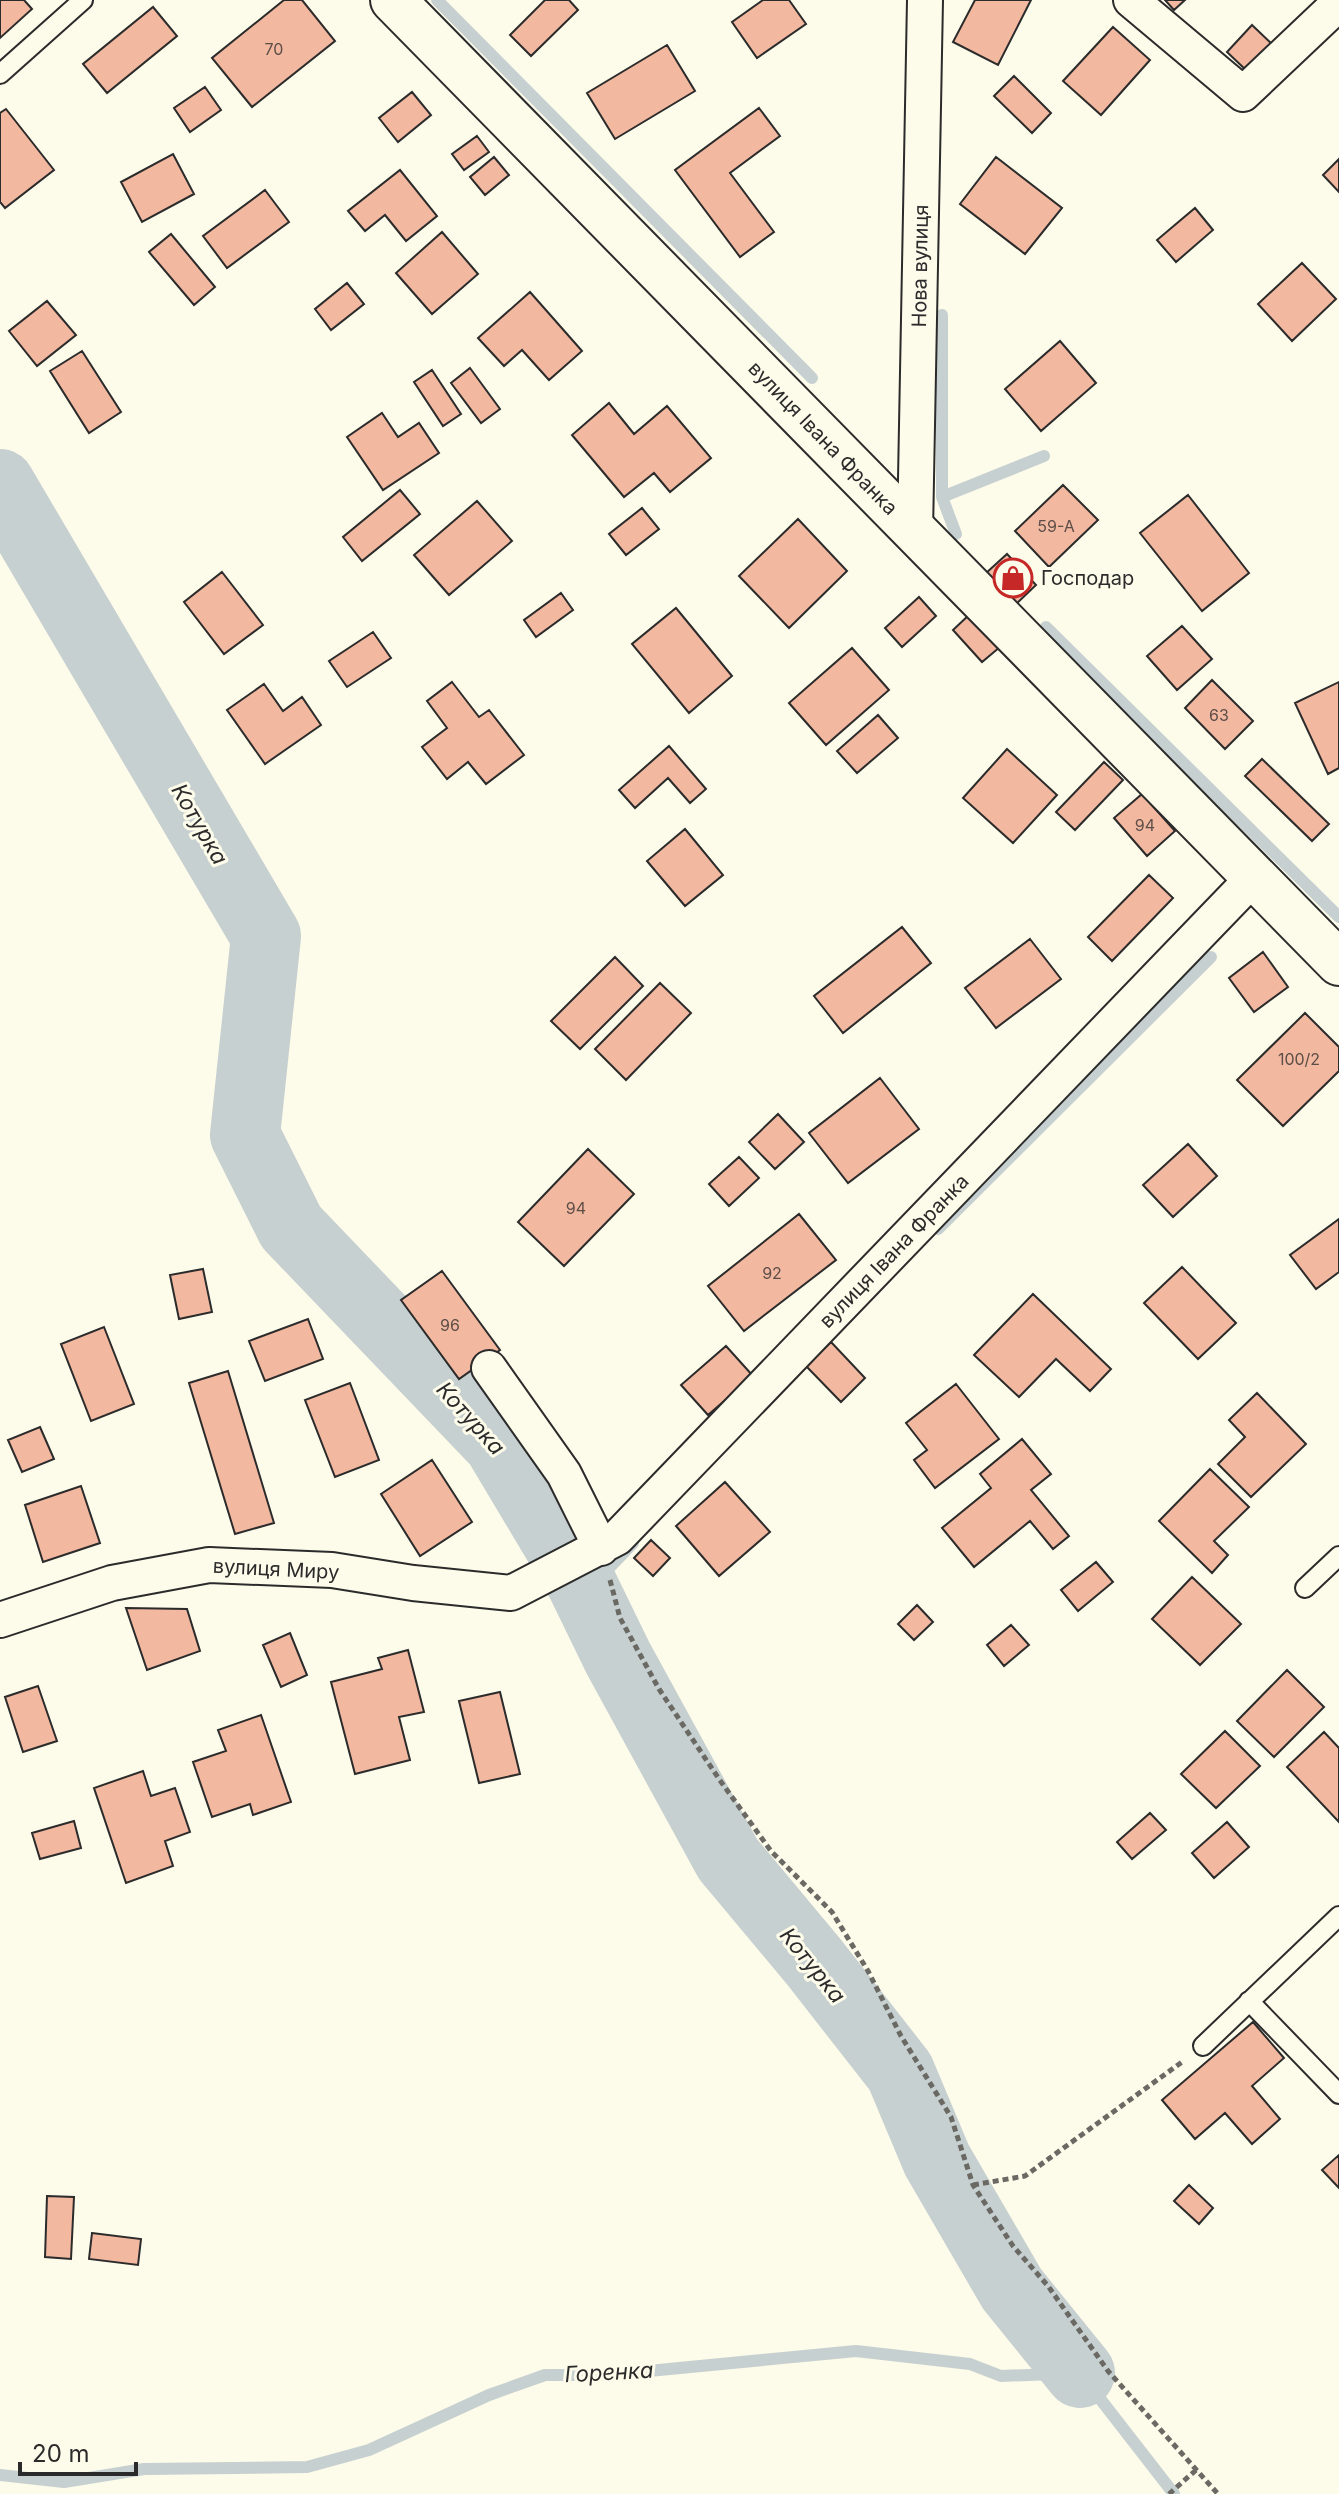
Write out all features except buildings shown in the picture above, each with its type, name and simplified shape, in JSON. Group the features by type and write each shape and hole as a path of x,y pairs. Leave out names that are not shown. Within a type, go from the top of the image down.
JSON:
{"street":[{"name":"вулиця Івана Франка","path":"393,0 1339,963"},
{"name":"Нова вулиця","path":"915,532 925,0"},
{"path":"1131,0 1243,94 1339,3"},
{"name":"вулиця Івана Франка","path":"511,1593 617,1538 1254,877"},
{"path":"489,1368 564,1474 601,1548"},
{"name":"вулиця Миру","path":"0,1620 112,1583 209,1565 332,1570 413,1583 511,1593"}],"lane":[{"path":"0,74 83,0"},
{"path":"1305,1588 1339,1556"},
{"path":"1203,2046 1339,1916"},
{"path":"1249,2001 1339,2094"}],"path":[{"path":"601,1548 620,1618 659,1689 771,1851 832,1912 868,1971 901,2036 951,2117 973,2185 1013,2246 1048,2286 1108,2371 1218,2494"},
{"path":"973,2185 1025,2176 1203,2046"},
{"path":"1169,2494 1196,2470"}],"waterway":[{"path":"437,0 812,378"},
{"path":"942,315 942,497 956,534"},
{"path":"942,497 1044,456"},
{"name":"Котурка","path":"0,484 266,936 245,1135 291,1227 498,1443 581,1582 618,1658 728,1859 900,2072 937,2160 1012,2289 1080,2373"},
{"path":"1046,627 1339,917"},
{"path":"938,1229 1211,957"},
{"path":"608,1569 633,1543"},
{"name":"Горенка","path":"0,2475 64,2482 144,2469 307,2467 369,2450 489,2395 545,2375 607,2375 856,2351 970,2364 1001,2376 1080,2373 1174,2494"}],"place":[{"name":"Господар","path":"1013,578"}]}
